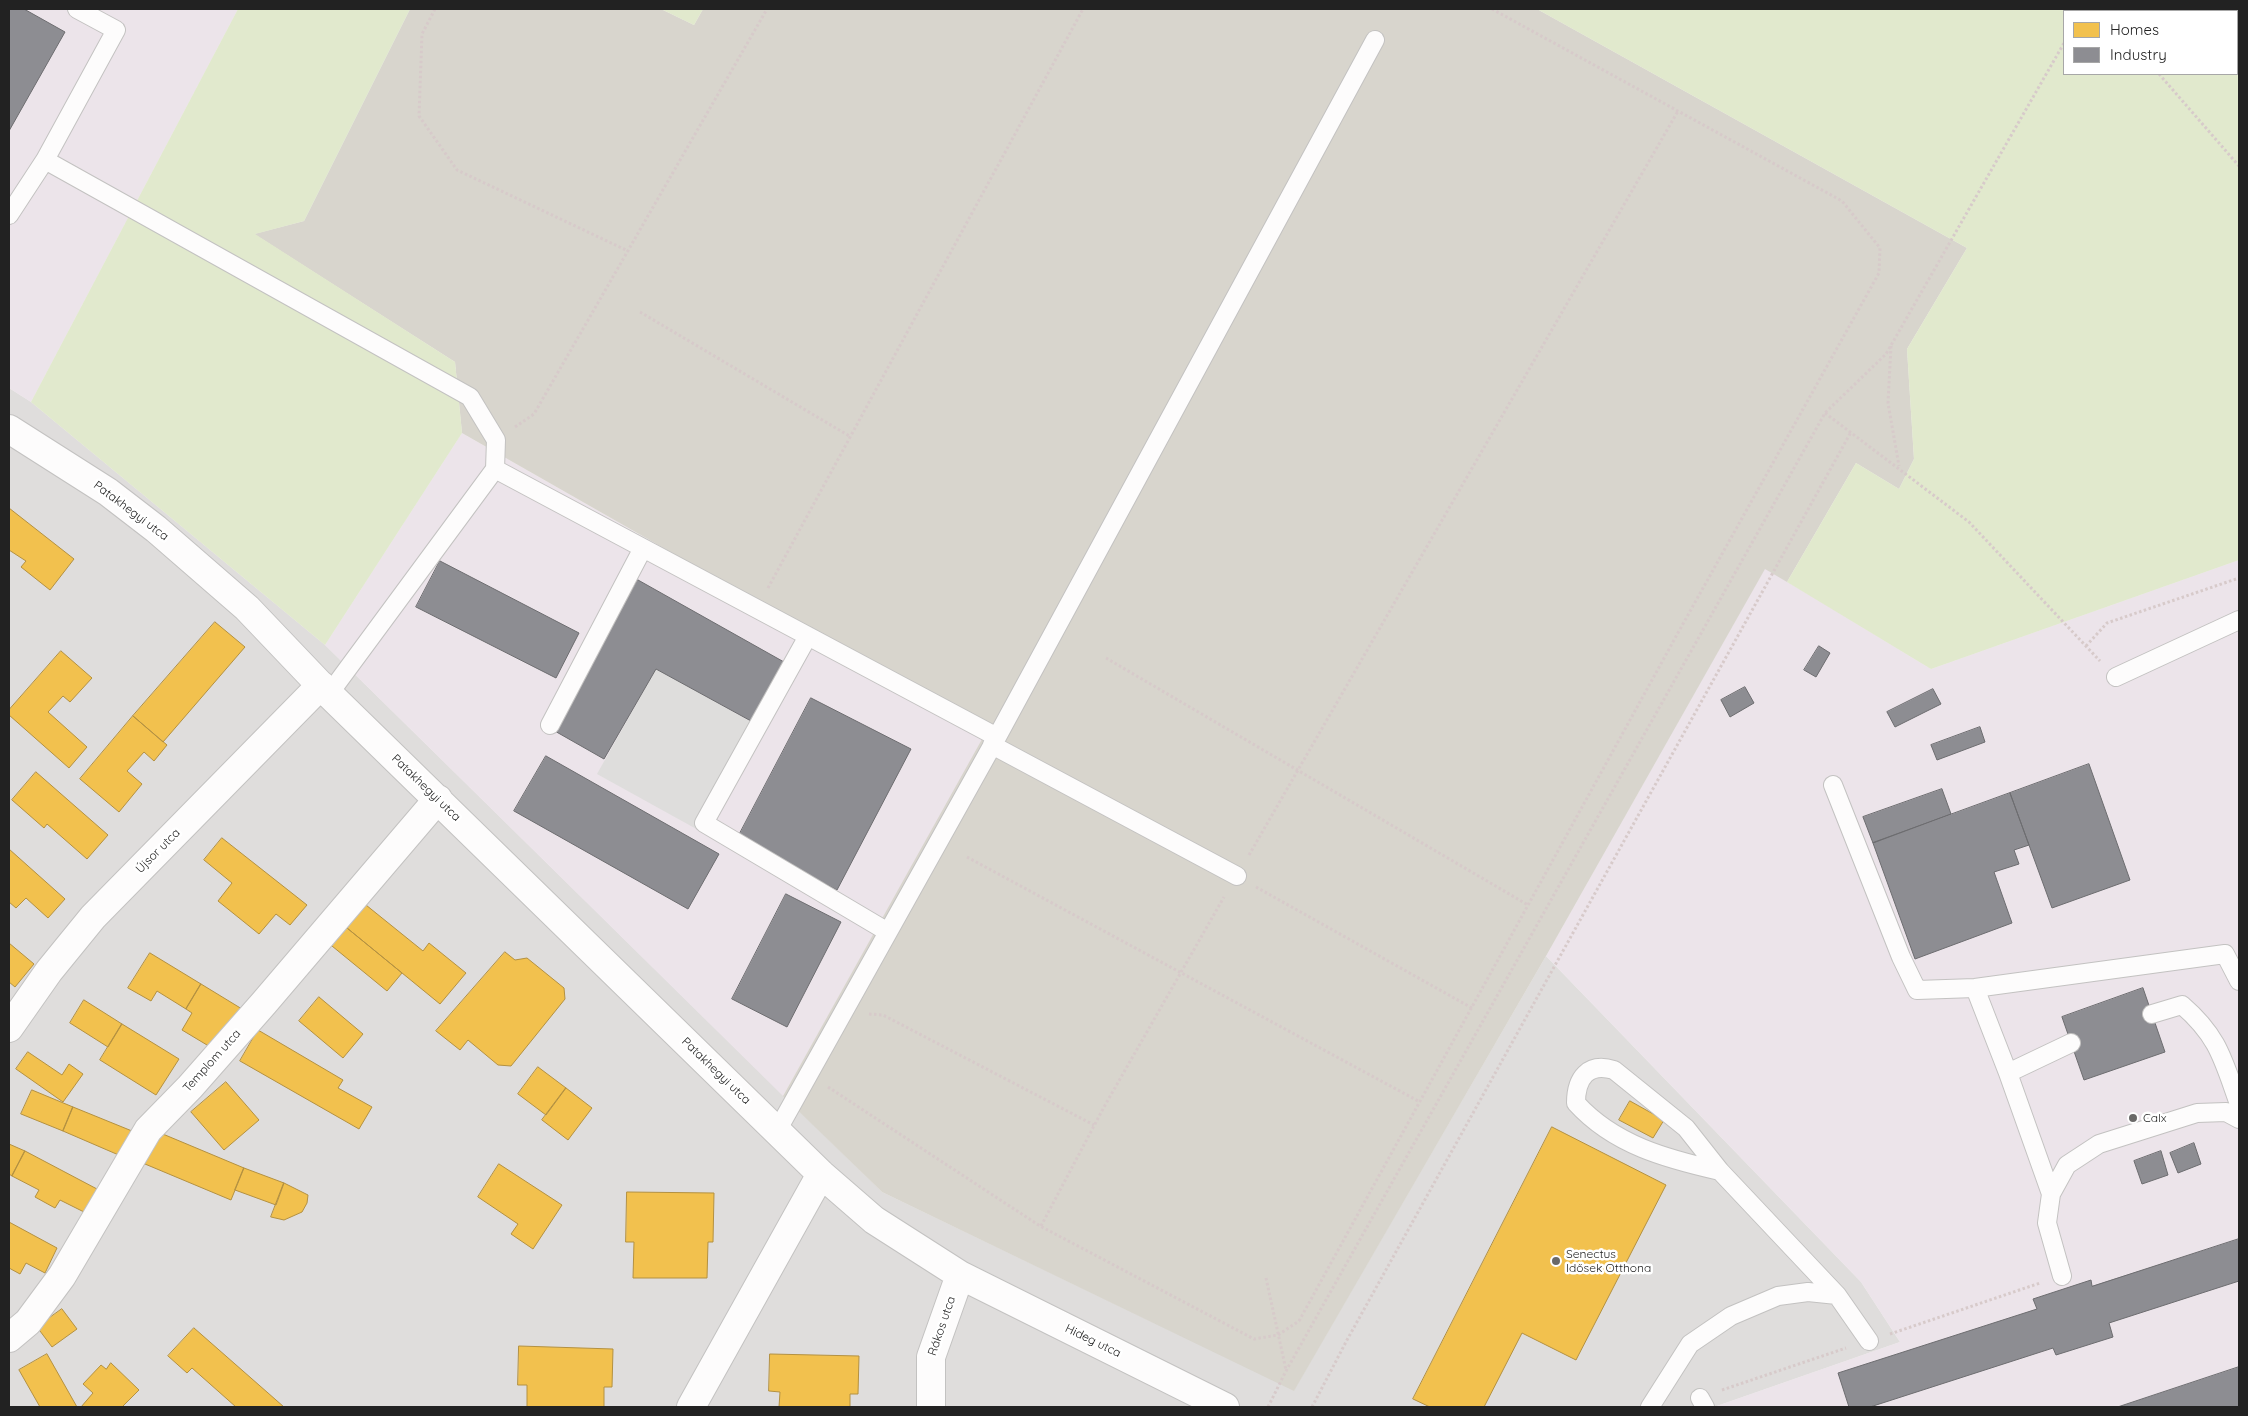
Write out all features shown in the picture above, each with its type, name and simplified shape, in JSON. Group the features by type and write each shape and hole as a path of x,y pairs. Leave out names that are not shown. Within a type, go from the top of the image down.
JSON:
{"street":[{"name":"Patakhegyi utca","path":"9,429 108,492 156,529 246,608 325,690 821,1174 874,1220 960,1275"},
{"name":"Újsor utca","path":"9,1028 49,971 92,917 325,690"},
{"name":"Templom utca","path":"9,1338 28,1322 62,1276 148,1130 190,1087 258,1010 438,799"},
{"path":"692,1407 821,1174"},
{"name":"Rákos utca","path":"931,1407 931,1357 960,1275"},
{"name":"Hideg utca","path":"960,1275 1225,1407"}],"lane":[{"path":"9,215 45,160 116,30 77,9"},
{"path":"777,1131 994,741 1375,40"},
{"path":"45,160 470,397 496,440 495,469 325,690"},
{"path":"495,469 808,636 1236,876"},
{"path":"550,726 643,548"},
{"path":"2116,677 2239,620"},
{"path":"808,636 704,823 888,932"},
{"path":"1833,785 1901,957 1917,990 1975,988 2232,952 2239,981"},
{"path":"1975,988 2008,1073 2051,1194"},
{"path":"2152,1014 2182,1005 2202,1022 2218,1046 2239,1104"},
{"path":"2008,1073 2071,1044"},
{"path":"1720,1171 1669,1159 1638,1147 1604,1129 1576,1103 1576,1090 1580,1079 1595,1069 1605,1067 1614,1070 1686,1128 1720,1171 1837,1295 1869,1341"},
{"path":"2062,1276 2047,1223 2051,1194 2068,1165 2099,1144 2197,1113 2226,1112 2239,1119"},
{"path":"1650,1407 1690,1344 1731,1316 1778,1296 1808,1292 1837,1295"}],"path":[{"path":"435,9 422,34 418,116 457,170 628,251"},
{"path":"496,440 534,414 767,9"},
{"path":"757,609 1083,9"},
{"path":"809,1074 1040,1226 1254,1339 1278,1335 1300,1321 1880,273 1880,248 1842,200 1492,9"},
{"path":"1268,1407 1286,1371 1825,413 1886,354 2063,45"},
{"path":"2160,75 2239,166"},
{"path":"1040,1226 1094,1125 1236,876 1678,111"},
{"path":"640,312 851,437"},
{"path":"1891,345 1888,404 1899,467"},
{"path":"1825,413 1899,467 1968,522 2116,677"},
{"path":"1312,1407 1356,1322 1851,432"},
{"path":"2086,646 2107,622 2239,578"},
{"path":"1106,658 1529,905"},
{"path":"967,857 1420,1102"},
{"path":"1236,876 1472,1008"},
{"path":"844,1012 883,1015 1094,1125"},
{"path":"1736,1386 2062,1276"},
{"path":"1266,1278 1286,1371"}],"shaded area":[{"path":"9,9 238,9 31,402 9,388"},
{"path":"410,9 661,9 694,25 703,9 1537,9 1967,248 1907,349 1914,459 1899,489 1856,463 1787,582 1765,569 1546,956 1294,1391 882,1192 783,1096 986,732 462,433 455,362 254,234 304,221"},
{"path":"9,388 31,402 325,645 882,1192 1294,1390 1546,956 1861,1282 1900,1342 1714,1407 9,1407"},
{"path":"462,433 987,733 783,1096 325,645"},
{"path":"2239,560 2239,1407 1714,1407 1900,1342 1861,1282 1546,956 1765,568 1931,669"},
{"path":"656,669 759,726 700,831 597,774"}],"green space":[{"path":"238,9 410,9 304,221 255,234 455,362 462,433 325,645 31,402"},
{"path":"661,9 703,9 694,25"},
{"path":"1537,9 2239,9 2239,560 1931,669 1787,582 1856,463 1899,489 1914,459 1907,349 1967,248"}],"building: Homes":[{"path":"9,508 74,559 50,590 21,567 26,561 9,550"},
{"path":"215,622 245,647 163,742 133,716"},
{"path":"61,651 92,678 70,702 63,696 48,712 87,747 69,768 9,715 9,710"},
{"path":"133,716 167,745 154,761 144,752 127,771 142,784 119,812 80,779"},
{"path":"36,772 108,835 87,859 47,824 44,828 12,800"},
{"path":"222,838 307,905 290,925 276,914 259,934 218,901 232,883 204,860"},
{"path":"9,849 65,899 48,918 26,898 16,908 9,902"},
{"path":"366,905 423,951 429,943 466,973 440,1004 347,928"},
{"path":"347,928 402,973 387,991 332,946"},
{"path":"9,943 34,964 15,987 9,982"},
{"path":"505,952 515,960 527,958 564,988 565,999 511,1066 498,1065 468,1040 460,1050 436,1031"},
{"path":"150,953 201,984 186,1009 157,991 151,1001 128,988"},
{"path":"201,984 242,1009 217,1051 182,1030 192,1013 186,1009"},
{"path":"319,997 363,1034 343,1058 299,1021"},
{"path":"84,1000 122,1024 108,1047 70,1023"},
{"path":"122,1024 179,1059 156,1095 100,1060"},
{"path":"258,1030 343,1080 338,1088 372,1107 359,1129 240,1061"},
{"path":"28,1052 62,1075 69,1064 83,1074 63,1102 16,1069"},
{"path":"538,1067 566,1088 546,1115 518,1094"},
{"path":"226,1082 259,1120 224,1150 191,1112"},
{"path":"566,1088 592,1108 568,1140 542,1120"},
{"path":"32,1090 73,1107 63,1131 21,1114"},
{"path":"1630,1101 1664,1120 1653,1138 1619,1120"},
{"path":"73,1107 132,1131 121,1156 63,1131"},
{"name":"Senectus Idősek Otthona","path":"1552,1127 1666,1185 1576,1360 1522,1333 1484,1407 1430,1407 1413,1399"},
{"path":"158,1132 244,1168 231,1200 145,1164"},
{"path":"9,1144 25,1151 12,1176 9,1174"},
{"path":"25,1151 97,1189 84,1212 60,1200 55,1208 35,1197 39,1190 12,1176"},
{"path":"499,1164 562,1205 533,1249 511,1234 518,1224 478,1197"},
{"path":"244,1168 284,1183 276,1205 235,1190"},
{"path":"284,1183 308,1195 307,1203 302,1212 284,1220 271,1217"},
{"path":"627,1192 714,1193 713,1242 708,1242 707,1278 633,1278 634,1242 626,1242"},
{"path":"9,1222 57,1248 45,1273 26,1263 20,1274 9,1268"},
{"path":"62,1309 77,1329 52,1347 37,1327"},
{"path":"194,1328 284,1407 236,1407 192,1368 187,1373 168,1356"},
{"path":"519,1346 613,1349 612,1387 604,1387 604,1407 527,1407 527,1385 518,1385"},
{"path":"47,1354 77,1407 40,1407 19,1370"},
{"path":"770,1354 859,1356 858,1394 850,1394 850,1407 779,1407 780,1392 769,1391"},
{"path":"111,1363 139,1390 122,1407 81,1407 93,1393 83,1384 101,1365 106,1369"}],"building: Industry":[{"path":"9,9 24,9 65,32 9,131"},
{"path":"440,561 579,633 556,678 416,607"},
{"path":"638,580 784,662 751,721 656,669 604,759 553,730"},
{"path":"1819,646 1830,653 1816,677 1804,670"},
{"path":"1745,687 1754,703 1730,717 1721,700"},
{"path":"1933,689 1941,704 1895,727 1887,712"},
{"path":"811,698 911,749 837,890 737,839"},
{"path":"1980,727 1985,742 1937,760 1931,745"},
{"path":"546,756 719,854 688,909 514,811"},
{"path":"2089,764 2130,880 2052,908 2010,793"},
{"path":"1942,789 1951,814 1873,843 1863,817"},
{"path":"2010,793 2029,845 2014,850 2019,864 1994,872 2012,923 1915,959 1873,843"},
{"path":"786,894 841,922 787,1027 732,999"},
{"path":"2143,988 2165,1052 2084,1080 2062,1017"},
{"path":"2194,1143 2201,1164 2178,1173 2170,1153"},
{"path":"2161,1151 2168,1175 2142,1184 2134,1161"},
{"path":"2239,1239 2239,1281 2109,1323 2113,1337 2056,1355 2053,1348 1870,1407 1849,1407 1838,1373 2037,1309 2033,1299 2091,1280 2092,1286"},
{"path":"2239,1367 2239,1407 2118,1407"}],"place":[{"name":"Calx","path":"2133,1118"},
{"name":"Senectus Idősek Otthona","path":"1556,1261"}]}
